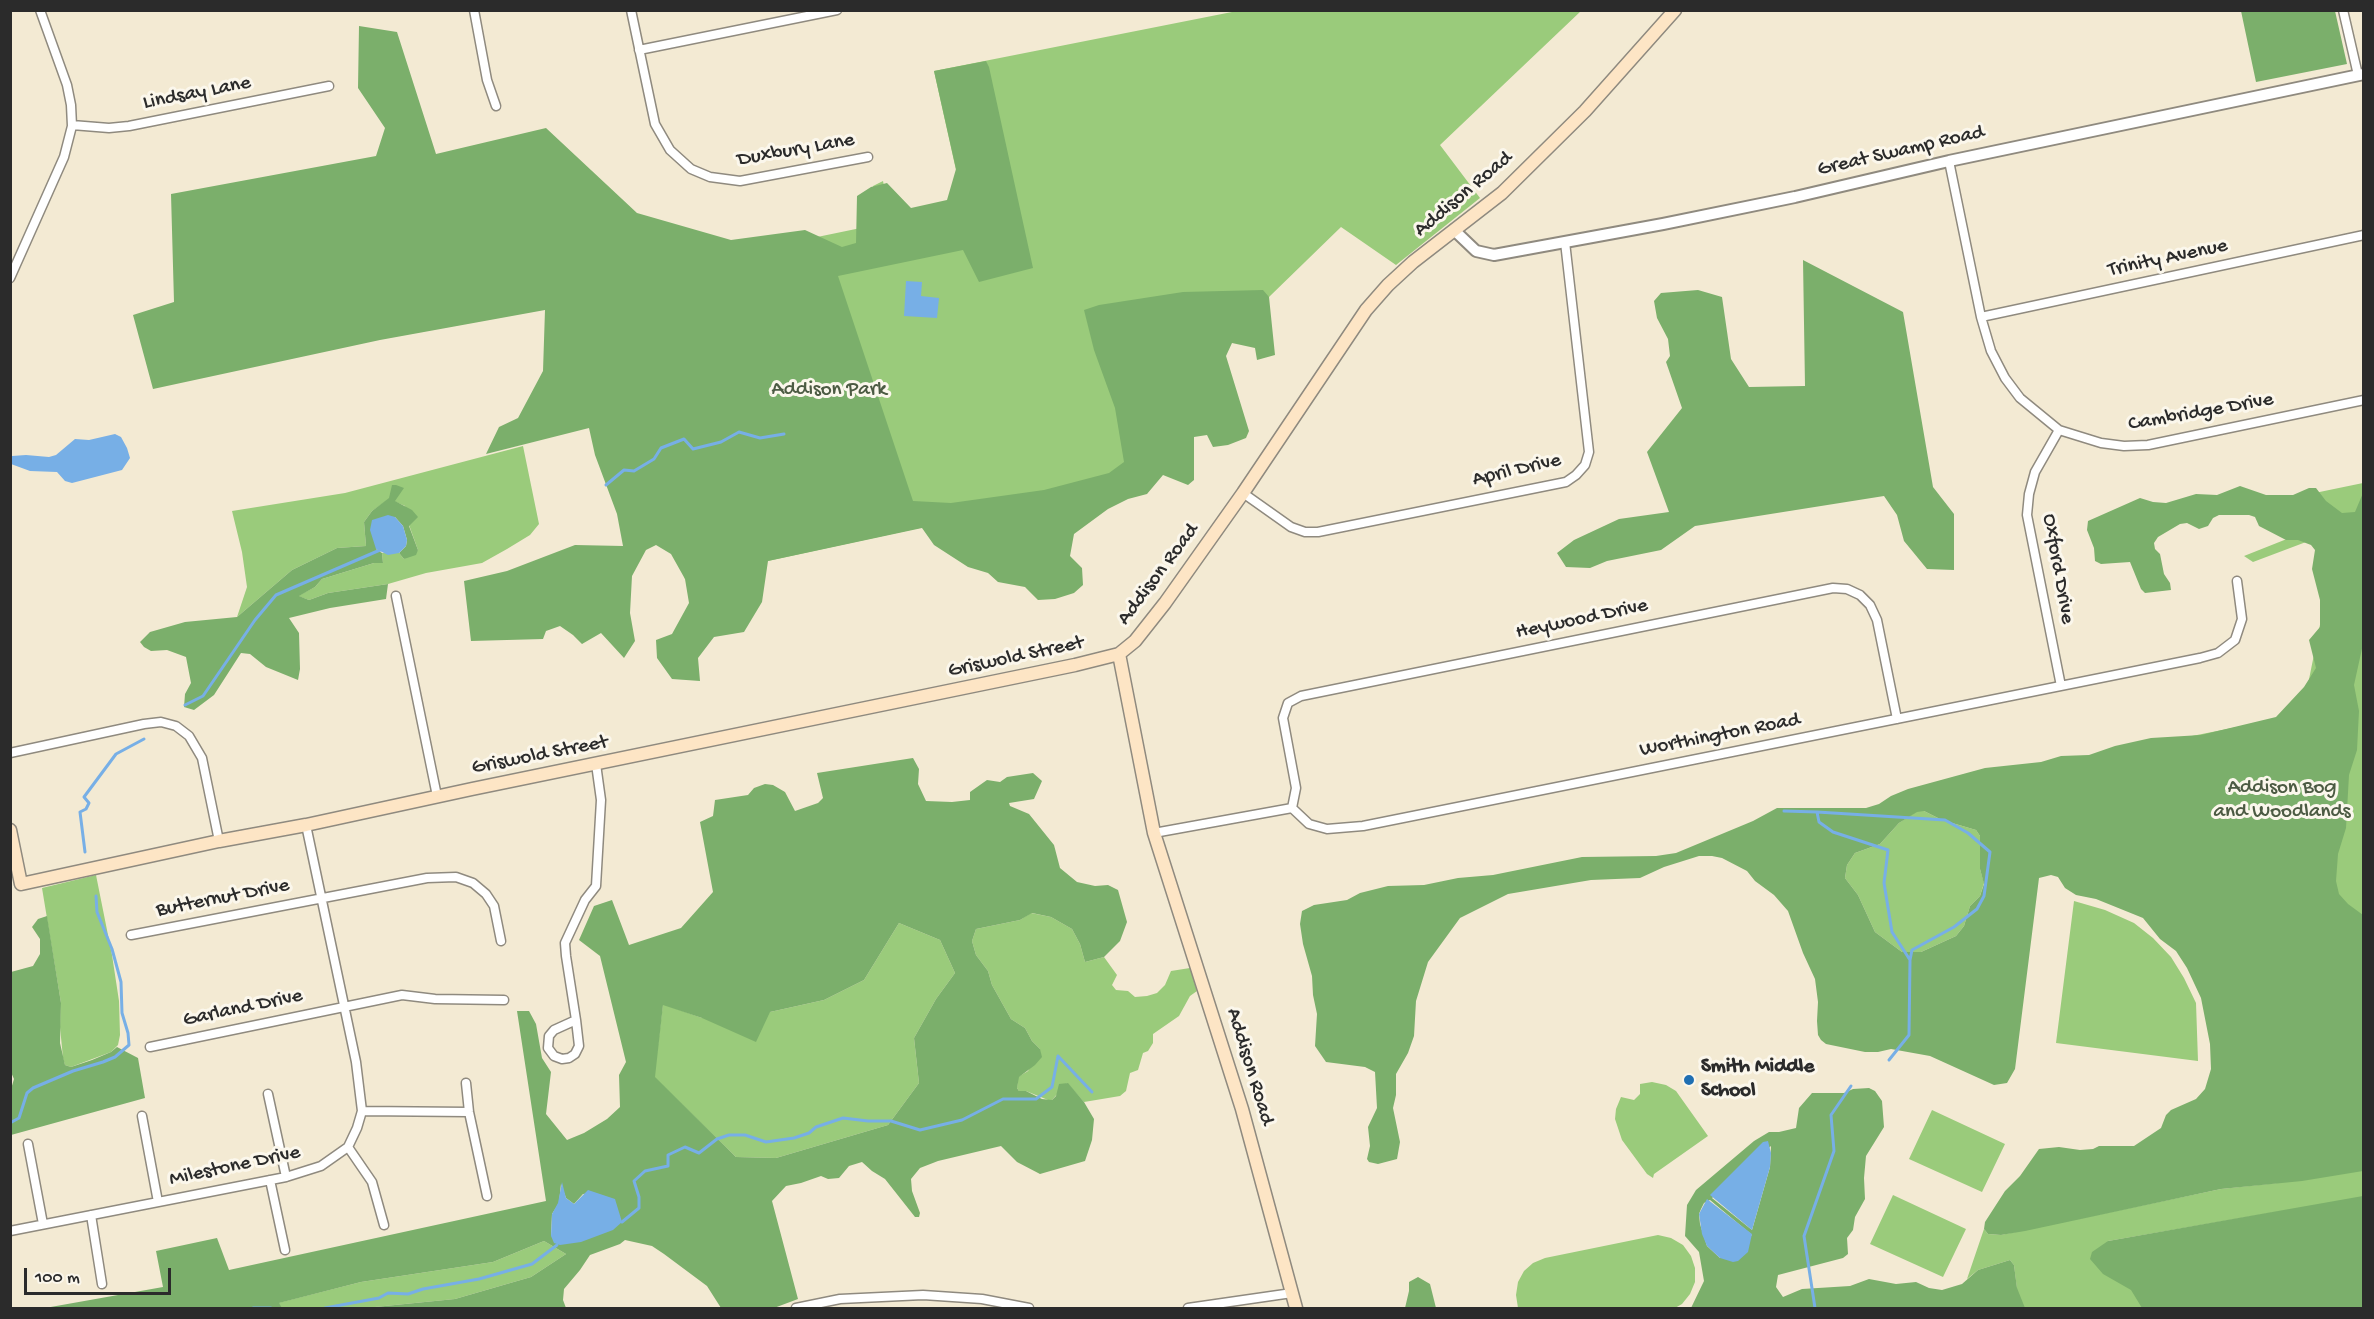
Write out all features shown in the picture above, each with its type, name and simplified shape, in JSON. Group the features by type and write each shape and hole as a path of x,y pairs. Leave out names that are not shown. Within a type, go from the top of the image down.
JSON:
{"main road":[{"name":"Addison Road","path":"1296,1308 1235,1087 1154,833 1119,654 1146,629 1243,493 1366,310 1388,285 1502,193 1585,111 1675,10"},
{"name":"Griswold Street","path":"10,830 16,885 1119,654"}],"street":[{"path":"10,278 64,156 72,125 67,85 40,10"},
{"path":"474,10 487,80 496,106"},
{"name":"Duxbury Lane","path":"631,10 652,114 659,134 676,157 700,173 720,179 750,181 868,157"},
{"path":"639,50 837,10"},
{"path":"2343,10 2361,74"},
{"name":"Great Swamp Road","path":"1454,230 1472,248 1488,254 1565,242 1784,199 1949,160 2361,74"},
{"name":"Lindsay Lane","path":"72,125 109,128 129,126 329,86"},
{"name":"Cambridge Drive","path":"1949,160 1981,317 1991,351 2004,378 2020,398 2059,430 2101,443 2124,446 2148,445 2364,400"},
{"name":"Trinity Avenue","path":"1981,317 2364,235"},
{"name":"April Drive","path":"1243,493 1291,527 1305,532 1318,532 1566,482 1576,475 1585,465 1589,452 1565,242"},
{"name":"Oxford Drive","path":"2059,430 2035,472 2029,494 2027,515 2061,686"},
{"name":"Worthington Road","path":"1292,808 1309,824 1327,829 1363,826 2218,653 2235,640 2242,619 2237,581"},
{"name":"Heywood Drive","path":"1292,808 1296,788 1283,718 1288,703 1301,696 1833,588 1848,589 1860,595 1870,605 1877,620 1897,719"},
{"path":"396,596 437,796"},
{"path":"10,753 144,724 161,722 176,726 189,736 202,758 219,841"},
{"path":"576,1020 554,1030 549,1036 548,1048 554,1056 566,1059 578,1050 579,1043 576,1020 565,943 585,900 596,886 601,800 596,764"},
{"path":"1154,833 1292,808"},
{"path":"306,825 356,1062 362,1111 348,1147 372,1182 384,1225"},
{"name":"Butternut Drive","path":"131,935 427,878 456,877 473,883 486,894 494,906 501,941"},
{"name":"Garland Drive","path":"150,1047 402,995 504,1000"},
{"path":"466,1083 469,1112 487,1196"},
{"path":"268,1094 286,1177"},
{"path":"362,1111 469,1112"},
{"path":"142,1116 158,1202"},
{"path":"28,1144 43,1224"},
{"name":"Milestone Drive","path":"10,1231 286,1177 321,1166 348,1147"},
{"path":"270,1180 285,1250"},
{"path":"91,1215 102,1284"},
{"path":"1188,1308 1292,1293"},
{"path":"796,1308 840,1299 923,1295 982,1299 1029,1308"}],"green space":[{"name":"Addison Park","path":"1237,11 1581,11 1440,145 1480,198 1396,265 1341,227 1269,297 1204,311 1140,480 685,579 595,283 880,224 873,186 883,181 891,221 964,206 934,71"},
{"path":"2241,11 2335,11 2347,64 2256,82"},
{"path":"359,26 397,32 436,154 546,128 637,213 731,240 805,230 842,247 856,243 857,196 871,187 887,183 911,208 947,200 956,169 934,71 986,61 1033,268 979,282 963,250 838,276 913,501 951,503 1044,490 1109,473 1124,462 1115,408 1094,350 1084,310 1099,305 1183,292 1263,290 1269,297 1275,355 1257,360 1255,348 1232,343 1226,356 1249,431 1246,438 1228,445 1213,447 1207,435 1194,437 1194,480 1188,485 1163,475 1147,494 1128,499 1108,509 1074,534 1070,556 1082,568 1083,585 1074,593 1055,599 1038,600 1025,587 998,582 988,573 968,567 934,545 922,528 768,561 762,602 744,632 714,637 698,658 700,681 672,679 657,658 656,640 672,634 689,603 685,579 671,554 656,545 646,550 632,576 630,613 635,641 624,658 601,633 582,644 560,626 546,631 543,639 471,641 464,581 507,571 575,545 623,546 617,514 595,455 589,428 486,454 499,427 518,418 543,371 545,310 380,340 153,389 133,315 174,302 171,194 376,156 385,128 358,88"},
{"path":"1803,260 1903,312 1933,487 1954,514 1954,570 1927,569 1904,541 1897,515 1884,496 1695,526 1661,550 1607,561 1590,568 1566,567 1557,553 1574,540 1619,519 1669,512 1647,452 1682,408 1666,362 1670,356 1668,339 1657,318 1654,301 1661,293 1698,290 1722,297 1731,359 1749,387 1805,386"},
{"path":"523,446 539,524 530,535 507,549 482,563 426,573 388,584 328,593 309,600 298,596 315,587 322,579 374,563 383,563 382,553 399,553 404,559 418,550 405,506 389,499 372,511 364,522 366,546 337,548 292,570 237,617 247,587 242,552 232,511 345,493"},
{"name":"Addison Bog and Woodlands","path":"2363,483 2363,1308 1918,1308 2017,1289 2014,1265 2010,1260 1978,1270 1967,1279 1984,1229 1988,1234 2001,1235 2221,1189 2277,1183 2187,737 2302,714 2326,595 2314,539 2253,562 2244,556 2312,529 2305,495","holes":["2282,1211 2103,1273 2108,1241"]},
{"path":"392,485 404,488 395,501 412,510 418,517 409,526 418,550 416,555 404,559 399,553 406,546 407,540 403,526 395,517 376,549 382,553 383,563 374,563 322,579 315,587 299,596 309,600 328,593 388,584 386,599 330,608 289,618 299,633 298,680 266,667 250,654 241,653 214,695 194,710 184,707 185,694 191,683 186,657 167,650 151,651 140,642 150,632 185,622 237,617 292,570 337,548 366,546 364,522 372,511 389,498"},
{"path":"2240,486 2266,495 2293,495 2309,488 2316,488 2326,501 2342,513 2355,512 2363,493 2363,644 2354,685 2359,711 2357,750 2349,775 2346,828 2338,854 2336,881 2339,894 2363,915 2363,1171 2302,1181 2221,1189 2025,1231 2001,1235 1988,1234 1984,1229 1985,1222 2005,1191 2020,1176 2039,1149 2059,1147 2080,1150 2099,1146 2134,1146 2161,1128 2166,1115 2171,1110 2196,1099 2205,1089 2211,1069 2210,1044 2201,998 2176,951 2160,939 2143,918 2096,899 2076,895 2065,888 2058,877 2051,875 2039,878 2015,1069 2007,1083 1994,1085 1930,1056 1891,1049 1865,1052 1826,1044 1821,1040 1818,1035 1815,979 1788,911 1747,871 1722,858 1712,856 1699,856 1664,867 1640,878 1591,880 1508,894 1460,918 1428,962 1416,1001 1414,1036 1408,1053 1396,1074 1396,1095 1393,1108 1400,1142 1397,1159 1378,1164 1369,1162 1367,1159 1370,1146 1368,1127 1377,1108 1375,1072 1365,1067 1326,1062 1315,1046 1317,1014 1312,976 1300,924 1302,911 1314,905 1347,900 1360,893 1388,886 1424,885 1458,878 1493,875 1582,857 1656,856 1676,853 1753,821 1777,808 1866,808 1908,789 1985,768 2041,762 2061,756 2089,755 2115,746 2151,738 2201,735 2276,717 2304,687 2316,668 2309,640 2320,627 2320,600 2312,569 2315,550 2311,545 2298,540 2286,540 2259,526 2255,517 2249,515 2219,515 2213,518 2208,526 2199,529 2187,523 2180,524 2158,537 2154,543 2155,549 2160,554 2164,574 2170,583 2171,590 2145,593 2141,589 2130,562 2101,564 2095,561 2094,548 2087,530 2088,521 2140,498 2166,503 2196,494 2217,495","holes":["1924,811 1942,820 1976,830 1980,836 1980,869 1984,884 1980,896 1970,906 1964,926 1956,936 1921,952 1902,952 1875,932 1858,895 1845,878 1847,865 1855,853 1880,844 1899,823 1917,812"]},
{"path":"913,758 919,769 918,784 926,801 952,802 970,800 970,792 987,780 1000,782 1007,777 1033,773 1042,781 1034,799 1009,803 1010,806 1029,814 1054,845 1060,868 1077,882 1095,886 1108,885 1118,890 1127,922 1120,941 1104,957 1085,962 1080,944 1072,929 1051,917 1032,913 1020,920 976,929 972,941 976,955 988,971 992,985 1011,1019 1025,1028 1032,1041 1040,1049 1042,1057 1019,1077 1017,1088 1019,1091 1026,1091 1042,1099 1052,1100 1056,1096 1059,1084 1068,1083 1084,1102 1094,1119 1092,1140 1085,1161 1040,1174 1017,1162 1001,1146 938,1161 920,1168 911,1179 912,1191 920,1213 919,1217 915,1217 885,1179 862,1162 849,1166 839,1178 828,1179 821,1176 786,1186 772,1201 798,1299 774,1308 721,1308 707,1286 664,1254 652,1246 625,1240 590,1255 564,1289 563,1300 566,1308 365,1308 455,1299 531,1277 566,1254 544,1241 493,1262 361,1282 279,1303 282,1308 45,1308 163,1287 156,1251 217,1238 229,1270 546,1201 517,1011 529,1011 536,1024 542,1058 551,1072 546,1114 567,1140 607,1119 620,1107 619,1075 626,1062 600,956 579,940 594,906 612,900 629,945 681,928 713,892 700,822 713,816 715,800 748,795 754,788 765,784 773,785 785,792 795,811 818,803 823,798 817,773","holes":["899,923 940,940 955,973 936,999 914,1038 919,1083 888,1125 776,1158 736,1157 655,1077 663,1005 702,1018 756,1042 770,1012 824,1000 864,980","561,1184 566,1198 574,1204 583,1194 596,1193 551,1236 552,1214 559,1203"]},
{"path":"1917,811 1924,811 1942,820 1976,830 1980,836 1980,869 1984,883 1980,896 1970,906 1964,926 1956,936 1921,952 1902,952 1875,932 1858,895 1845,878 1847,865 1855,853 1880,844 1899,823"},
{"path":"96,875 119,1001 120,1035 118,1045 111,1052 71,1067 65,1065 63,1058 60,1027 61,1003 42,888"},
{"path":"2074,901 2105,910 2134,923 2153,938 2171,957 2196,1003 2198,1061 2056,1043"},
{"path":"1031,913 1051,917 1072,929 1080,944 1085,962 1104,957 1117,975 1112,985 1116,990 1128,991 1135,997 1157,993 1165,985 1171,971 1190,968 1197,991 1190,996 1179,1016 1153,1034 1153,1043 1148,1051 1143,1053 1138,1070 1130,1073 1126,1091 1120,1096 1084,1102 1067,1083 1052,1100 1048,1100 1026,1091 1019,1091 1017,1088 1018,1077 1028,1071 1040,1049 1032,1041 1025,1028 1011,1019 992,985 988,971 976,955 972,941 976,929 1020,920"},
{"path":"47,916 61,1003 60,1043 65,1065 71,1067 92,1060 117,1047 138,1058 145,1098 11,1135 11,1089 14,1079 10,1070 11,972 33,966 40,954 40,939 32,927 38,919"},
{"path":"899,923 940,940 955,973 936,999 914,1038 919,1083 888,1125 776,1158 736,1157 654,1077 663,1004 702,1018 770,1012 824,1000 864,980"},
{"path":"1652,1082 1666,1085 1676,1091 1708,1136 1654,1174 1653,1178 1647,1174 1622,1140 1615,1119 1621,1097 1634,1100 1640,1094 1640,1084"},
{"path":"1869,1088 1875,1091 1882,1101 1884,1127 1866,1156 1865,1199 1855,1217 1853,1230 1847,1238 1848,1254 1843,1258 1778,1275 1776,1287 1783,1297 1802,1289 1850,1286 1869,1279 1896,1284 1916,1282 1929,1288 1942,1290 1962,1284 1978,1270 2010,1260 2014,1265 2017,1288 2025,1308 1691,1308 1704,1281 1699,1252 1685,1236 1687,1205 1696,1190 1754,1141 1769,1132 1796,1128 1799,1108 1812,1093 1844,1093 1853,1089","holes":["1771,1146 1770,1167 1752,1230 1712,1198","1710,1200 1752,1235 1720,1258 1707,1246 1700,1224 1701,1209 1704,1203"]},
{"path":"1932,1110 2005,1144 1982,1192 1909,1159"},
{"path":"1893,1195 1966,1229 1943,1277 1870,1244"},
{"path":"2363,1196 2363,1308 2142,1308 2131,1290 2103,1274 2090,1259 2092,1252 2108,1241"},
{"path":"1658,1235 1671,1238 1683,1245 1691,1256 1695,1268 1695,1282 1690,1294 1682,1304 1675,1308 1518,1308 1516,1295 1518,1282 1524,1271 1533,1263 1545,1258"},
{"path":"544,1241 566,1254 531,1277 455,1299 365,1308 282,1308 278,1303 361,1282 493,1262"},
{"path":"1418,1277 1430,1284 1436,1308 1405,1308 1409,1282"}],"water":[{"path":"906,281 922,282 921,296 939,298 937,318 904,316"},
{"path":"115,434 121,437 130,458 122,470 72,483 65,481 57,472 30,471 11,464 12,456 49,457 56,455 75,439 89,440"},
{"path":"388,515 395,517 403,526 407,540 406,546 399,553 388,555 376,549 370,530 372,520"},
{"path":"1768,1141 1771,1153 1770,1167 1752,1230 1710,1195 1763,1142"},
{"path":"562,1182 566,1198 574,1204 588,1190 615,1199 622,1222 613,1230 581,1242 560,1245 554,1243 551,1236 552,1214 558,1203"},
{"path":"1707,1199 1752,1234 1748,1252 1738,1261 1733,1262 1720,1258 1707,1246 1702,1234 1699,1214"}],"waterway":[{"path":"606,485 624,470 634,471 654,459 661,448 684,439 693,449 721,442 739,432 760,438 784,434"},
{"path":"185,705 203,696 255,620 276,595 380,550"},
{"path":"85,852 80,812 86,809 89,803 84,797 116,754 144,739"},
{"path":"1784,811 1817,812 1819,822 1833,832 1888,850 1884,883 1892,932 1910,960"},
{"path":"1817,812 1945,820 1968,833 1990,852 1984,896 1977,909 1954,927 1912,950 1909,1035 1889,1060"},
{"path":"10,1123 19,1118 27,1093 33,1088 115,1057 129,1045 122,1013 121,982 112,949 97,912 96,896"},
{"path":"622,1222 639,1208 639,1197 634,1181 645,1171 668,1166 668,1155 685,1147 699,1153 717,1139 729,1135 745,1135 766,1142 794,1138 809,1133 816,1127 843,1118 891,1121 920,1130 962,1120 1003,1099 1036,1099 1052,1087 1058,1056 1092,1092"},
{"path":"1815,1308 1804,1236 1834,1151 1831,1115 1851,1086"},
{"path":"325,1308 379,1298 388,1293 408,1294 479,1279 532,1264 557,1245"},
{"path":"253,1308 271,1308"}],"place":[{"name":"Smith Middle School","path":"1689,1080"}]}
